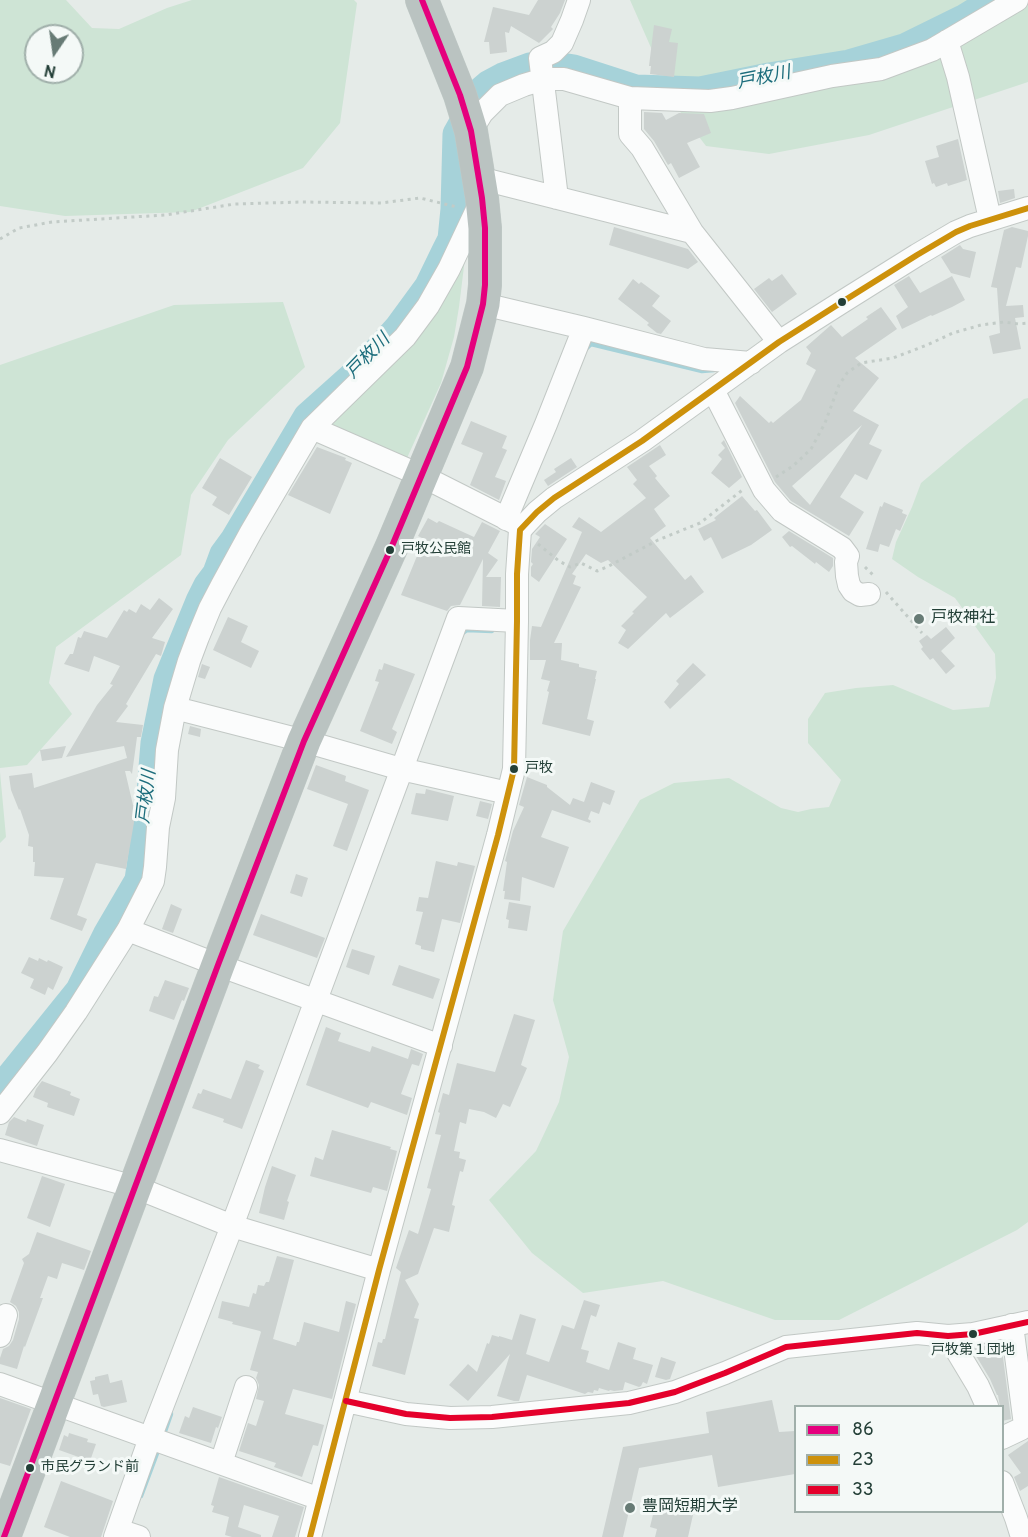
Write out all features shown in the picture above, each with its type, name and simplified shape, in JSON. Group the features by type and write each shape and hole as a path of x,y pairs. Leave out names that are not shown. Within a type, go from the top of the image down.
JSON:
{"highway":[{"path":"4,1537 304,741 422,476 466,368 483,304 485,239 466,116 422,0"}],"street":[{"path":"557,198 540,58 553,52 562,43 579,0"},
{"path":"466,116 482,113 500,95 544,79 564,79 630,98 710,101 832,76 881,69 932,50 1017,0"},
{"path":"948,41 990,219"},
{"path":"630,98 630,134 642,148 692,232 779,342"},
{"path":"0,1113 76,1012 128,930 153,881 158,827 164,798 167,750 175,708 189,661 210,608 250,532 312,428 405,337 428,306 449,269 479,196 557,198 692,232"},
{"path":"517,525 642,441 779,342 917,255 956,232 1028,208"},
{"path":"483,304 704,359 751,363"},
{"path":"310,1537 379,1270 514,769 517,525 546,424 584,328"},
{"path":"713,390 764,490 782,511 842,548 848,556 846,561 849,585 853,591 860,595 878,589"},
{"path":"312,428 422,476 517,525"},
{"path":"139,1537 116,1533 458,618 517,621"},
{"path":"175,708 401,769 508,793"},
{"path":"128,930 441,1046"},
{"path":"0,1150 135,1187 232,1226 379,1270"},
{"path":"346,1401 406,1414 450,1418 492,1417 629,1403 675,1392 786,1347 917,1333 948,1336 973,1334 1020,1324 1025,1425 1004,1437"},
{"path":"948,1336 978,1386 986,1405"},
{"path":"0,1384 320,1499"},
{"path":"221,1463 246,1387"},
{"path":"1004,1486 1022,1522"}],"path":[{"path":"0,239 19,228 52,222 165,215 235,204 381,203 420,198 479,196"},
{"path":"517,525 559,561 570,567 581,563 597,571 608,567 658,540 700,524 754,481 776,477 793,466 811,449 825,423 839,385 847,373 861,363 893,358 953,333 981,325 1004,322 1028,323"},
{"path":"848,556 866,568 878,589 922,633"}],"green space":[{"path":"0,0 66,0 92,28 119,29 192,0 354,0 357,3 340,123 303,168 190,212 65,216 0,206"},
{"path":"630,0 1028,0 1028,82 869,135 769,154 706,146 678,109"},
{"path":"466,250 454,337 441,383 407,458 325,426"},
{"path":"283,302 305,367 228,440 191,495 181,555 56,647 49,683 72,714 27,765 0,768 0,365 174,305"},
{"path":"1028,398 1028,1222 1017,1230 839,1320 775,1320 663,1281 583,1293 532,1253 489,1200 536,1151 559,1102 569,1057 553,1000 563,931 640,800 674,783 729,778 781,808 798,812 829,807 841,780 808,743 808,719 825,693 893,685 953,710 989,707 996,678 995,654 955,598 892,559 896,542 921,483"},
{"path":"0,772 6,837 0,843"}],"building":[{"path":"538,0 565,0 551,27 553,29 539,43 511,26 509,33 505,32 507,52 490,54 489,42 484,42 493,7 529,15"},
{"path":"654,25 672,29 669,42 678,43 674,77 650,74"},
{"path":"644,112 662,113 666,120 679,113 704,114 711,133 687,143 700,167 679,178 671,163 668,165 644,129"},
{"path":"958,139 967,180 936,187 934,183 932,184 925,161 939,157 936,146"},
{"path":"1014,189 1015,198 1000,203 998,191"},
{"path":"614,227 688,249 698,262 688,269 609,245"},
{"path":"1012,227 1028,231 1021,268 1016,267 1006,306 1023,305 1024,317 1015,318 1021,349 993,354 989,336 1000,333 997,288 991,287 1004,230"},
{"path":"960,245 963,249 976,252 970,278 951,273 941,257"},
{"path":"782,274 797,294 772,312 754,289 769,278 772,281"},
{"path":"909,276 920,293 952,276 965,300 902,329 896,316 908,307 894,285"},
{"path":"633,279 660,296 652,306 671,321 661,334 647,325 649,323 618,299"},
{"path":"881,307 897,329 855,358 879,378 853,411 879,425 869,444 882,450 867,480 855,474 840,497 864,512 849,536 791,501 775,482 735,403 740,396 769,423 771,421 773,423 801,400 816,370 806,364 811,353 806,347 831,325 842,337 868,319 866,317","holes":["862,425 810,505 792,486"]},
{"path":"471,421 507,436 502,448 507,450 495,477 506,481 499,500 470,485 483,453 461,444"},
{"path":"724,440 742,477 729,488 711,473 722,459 718,455 725,448 721,443"},
{"path":"660,445 666,455 649,466 657,476 655,478 670,496 654,509 666,526 650,538 685,580 691,575 704,592 670,618 666,613 628,649 618,643 626,630 621,626 647,597 608,560 601,563 586,554 572,574 576,576 573,584 581,587 554,643 562,643 561,660 597,671 587,719 594,721 590,736 542,724 550,681 541,679 546,660 530,660 532,626 541,627 582,532 572,527 579,517 601,532 646,498 633,484 637,480 627,467"},
{"path":"317,447 346,458 345,460 352,463 330,514 288,495"},
{"path":"220,458 252,477 229,515 212,505 217,497 202,488"},
{"path":"571,458 577,467 548,486 544,480 556,472 554,469"},
{"path":"742,496 755,511 757,510 772,530 751,545 722,559 711,537 704,541 698,529 716,520 714,518"},
{"path":"884,502 903,510 902,513 907,515 900,531 896,529 889,547 880,544 878,552 866,549 880,506 882,507"},
{"path":"428,518 474,537 482,522 500,531 488,553 498,560 486,577 501,577 500,607 482,606 483,559 460,605 451,606 447,611 401,595 424,539 418,536"},
{"path":"545,524 567,539 539,582 531,576 532,549 540,537 535,534"},
{"path":"789,531 833,558 833,566 829,572 792,546 790,547 782,537"},
{"path":"159,598 173,609 152,638 165,642 161,656 156,654 126,704 128,706 116,722 143,725 141,737 137,737 132,774 130,771 125,771 133,805 137,805 126,869 96,863 77,915 87,919 82,931 50,919 64,878 34,876 33,847 28,846 29,835 11,790 9,776 32,773 34,788 127,758 124,746 66,757 97,705 113,685 110,684 120,666 94,656 89,672 64,664 70,654 73,654 78,637 81,638 84,631 107,638 124,610 127,612 129,609 136,613 141,604 150,610"},
{"path":"228,617 248,626 241,642 259,651 251,668 213,650"},
{"path":"946,627 955,638 941,651 955,666 946,674 933,658 930,660 921,649 923,647 919,641 927,635 931,639"},
{"path":"384,663 415,674 392,729 397,732 392,744 360,731 379,682 375,681 379,669 382,670"},
{"path":"693,663 706,675 670,709 664,702 679,684 676,681"},
{"path":"202,664 210,667 205,679 198,677"},
{"path":"190,726 201,729 200,737 188,734"},
{"path":"66,746 62,758 42,761 40,750"},
{"path":"316,765 346,776 345,781 369,790 347,851 333,846 348,804 307,789"},
{"path":"527,777 547,785 570,805 573,798 584,802 591,782 615,791 610,805 603,802 599,814 591,811 588,819 590,823 552,810 541,837 569,847 554,888 522,877 520,901 504,899 505,891 503,891 507,862 505,861 513,831 524,807 519,805"},
{"path":"426,789 454,796 448,821 411,814 416,793 425,794"},
{"path":"480,801 492,804 488,819 476,816"},
{"path":"436,861 457,866 458,862 475,866 460,923 442,919 434,952 421,949 421,946 415,944 423,912 416,911 419,897 428,898"},
{"path":"296,874 308,878 302,897 290,893"},
{"path":"509,902 531,906 527,931 508,928 509,920 506,919"},
{"path":"171,904 182,909 173,933 162,929"},
{"path":"261,914 325,938 317,958 253,935"},
{"path":"352,949 375,956 369,975 346,967"},
{"path":"29,957 38,961 39,958 47,962 48,960 63,967 53,990 48,987 45,995 30,988 34,979 21,973"},
{"path":"399,965 440,979 433,999 392,985"},
{"path":"165,980 189,988 174,1020 149,1011 154,996 158,997"},
{"path":"514,1014 535,1020 521,1065 527,1068 510,1107 503,1104 496,1118 484,1112 469,1109 466,1124 460,1122 454,1151 460,1152 459,1158 466,1160 463,1172 460,1171 452,1205 455,1206 449,1232 434,1228 418,1274 405,1280 419,1304 414,1318 419,1319 405,1375 372,1366 378,1342 382,1343 385,1339 401,1272 396,1268 409,1230 418,1234 431,1189 427,1188 441,1135 435,1134 443,1093 449,1095 457,1063 495,1072"},
{"path":"326,1027 341,1033 338,1041 370,1052 372,1046 408,1059 411,1049 423,1054 419,1066 412,1064 401,1094 412,1098 407,1115 371,1102 368,1108 306,1085"},
{"path":"246,1060 260,1065 258,1068 264,1071 242,1129 223,1122 224,1119 192,1108 198,1093 201,1094 203,1089 231,1099"},
{"path":"42,1081 71,1092 70,1095 80,1099 74,1116 47,1107 48,1103 33,1097"},
{"path":"14,1117 44,1125 37,1146 5,1135 9,1122"},
{"path":"332,1130 391,1147 390,1149 397,1151 387,1191 373,1187 371,1193 310,1176 315,1157 323,1160"},
{"path":"272,1166 296,1175 287,1201 289,1202 284,1220 259,1213"},
{"path":"42,1176 65,1184 50,1227 27,1218"},
{"path":"37,1232 91,1251 84,1270 62,1263 57,1279 48,1276 40,1298 43,1298 17,1369 0,1364 0,1358 3,1349 13,1340 19,1312 10,1302 24,1263 22,1259 29,1254"},
{"path":"277,1256 294,1260 273,1339 296,1346 304,1322 339,1332 346,1301 356,1304 332,1399 293,1389 285,1414 324,1425 318,1446 313,1445 302,1477 274,1467 276,1463 239,1451 248,1423 256,1426 264,1401 256,1399 259,1385 256,1378 258,1372 250,1370 261,1332 218,1318 222,1301 249,1307 258,1285 264,1286 266,1282 269,1282"},
{"path":"584,1300 600,1305 596,1317 591,1315 581,1349 589,1351 586,1362 609,1370 618,1342 636,1348 633,1359 653,1365 647,1384 643,1382 639,1387 625,1382 623,1390 609,1391 599,1388 598,1391 594,1390 593,1393 585,1394 527,1375 519,1401 514,1401 497,1396 510,1354 468,1401 449,1385 468,1364 477,1372 492,1335 512,1340 520,1314 536,1319 526,1354 549,1362 562,1325 574,1329"},
{"path":"1001,1342 1011,1419 1004,1421 1004,1405 1000,1405 998,1395 972,1349"},
{"path":"661,1357 676,1362 670,1379 655,1377"},
{"path":"108,1374 110,1383 122,1380 127,1402 104,1407 101,1406 98,1394 93,1395 90,1381 95,1380 95,1377"},
{"path":"0,1398 31,1409 10,1466 0,1463"},
{"path":"772,1400 779,1432 794,1431 794,1474 718,1487 712,1455 639,1468 623,1537 602,1537 623,1447 709,1433 706,1412"},
{"path":"193,1407 222,1417 211,1443 179,1433 185,1416 189,1418"},
{"path":"69,1433 96,1444 90,1461 59,1450 64,1435 68,1437"},
{"path":"1028,1441 1028,1486 1020,1491 1014,1477 1021,1473 1008,1455"},
{"path":"219,1477 304,1507 295,1537 272,1537 279,1516 244,1505 238,1527 261,1535 261,1537 225,1535 229,1517 212,1512 214,1506 211,1505"},
{"path":"61,1481 113,1501 101,1537 70,1537 44,1527"},
{"path":"657,1498 695,1506 688,1537 655,1537 657,1529 650,1527"}],"waterway":[{"name":"戸枚川","path":"0,1088 79,990 107,933 138,880 149,804 154,743 167,679 199,601 216,573 223,554 307,416 364,365 398,327 428,286 451,239 456,134 481,90 503,76 530,66 549,64 574,68 636,88 700,90 849,63 904,47 965,17 993,0"},
{"path":"587,348 591,344 702,371 714,370"},
{"path":"460,635 467,630 492,631"},
{"path":"163,1437 171,1414"},
{"path":"141,1496 159,1448"}],"transit line":[{"name":"86","path":"4,1537 304,741 392,546 467,367 483,304 485,285 485,228 482,198 471,131 460,95 422,0"},
{"name":"23","path":"310,1537 379,1270 514,769 517,574 520,530 554,498 642,441 779,342 842,302 956,232 1028,208"},
{"name":"33","path":"346,1401 406,1414 450,1418 492,1417 629,1403 675,1392 786,1347 917,1333 948,1336 973,1334 1028,1322"}],"place":[{"name":"戸牧公民館","path":"390,550"},
{"name":"戸牧神社","path":"919,619"},
{"name":"戸牧","path":"514,769"},
{"name":"戸牧第１団地","path":"973,1334"},
{"name":"市民グランド前","path":"30,1468"},
{"name":"豊岡短期大学","path":"630,1508"}]}
